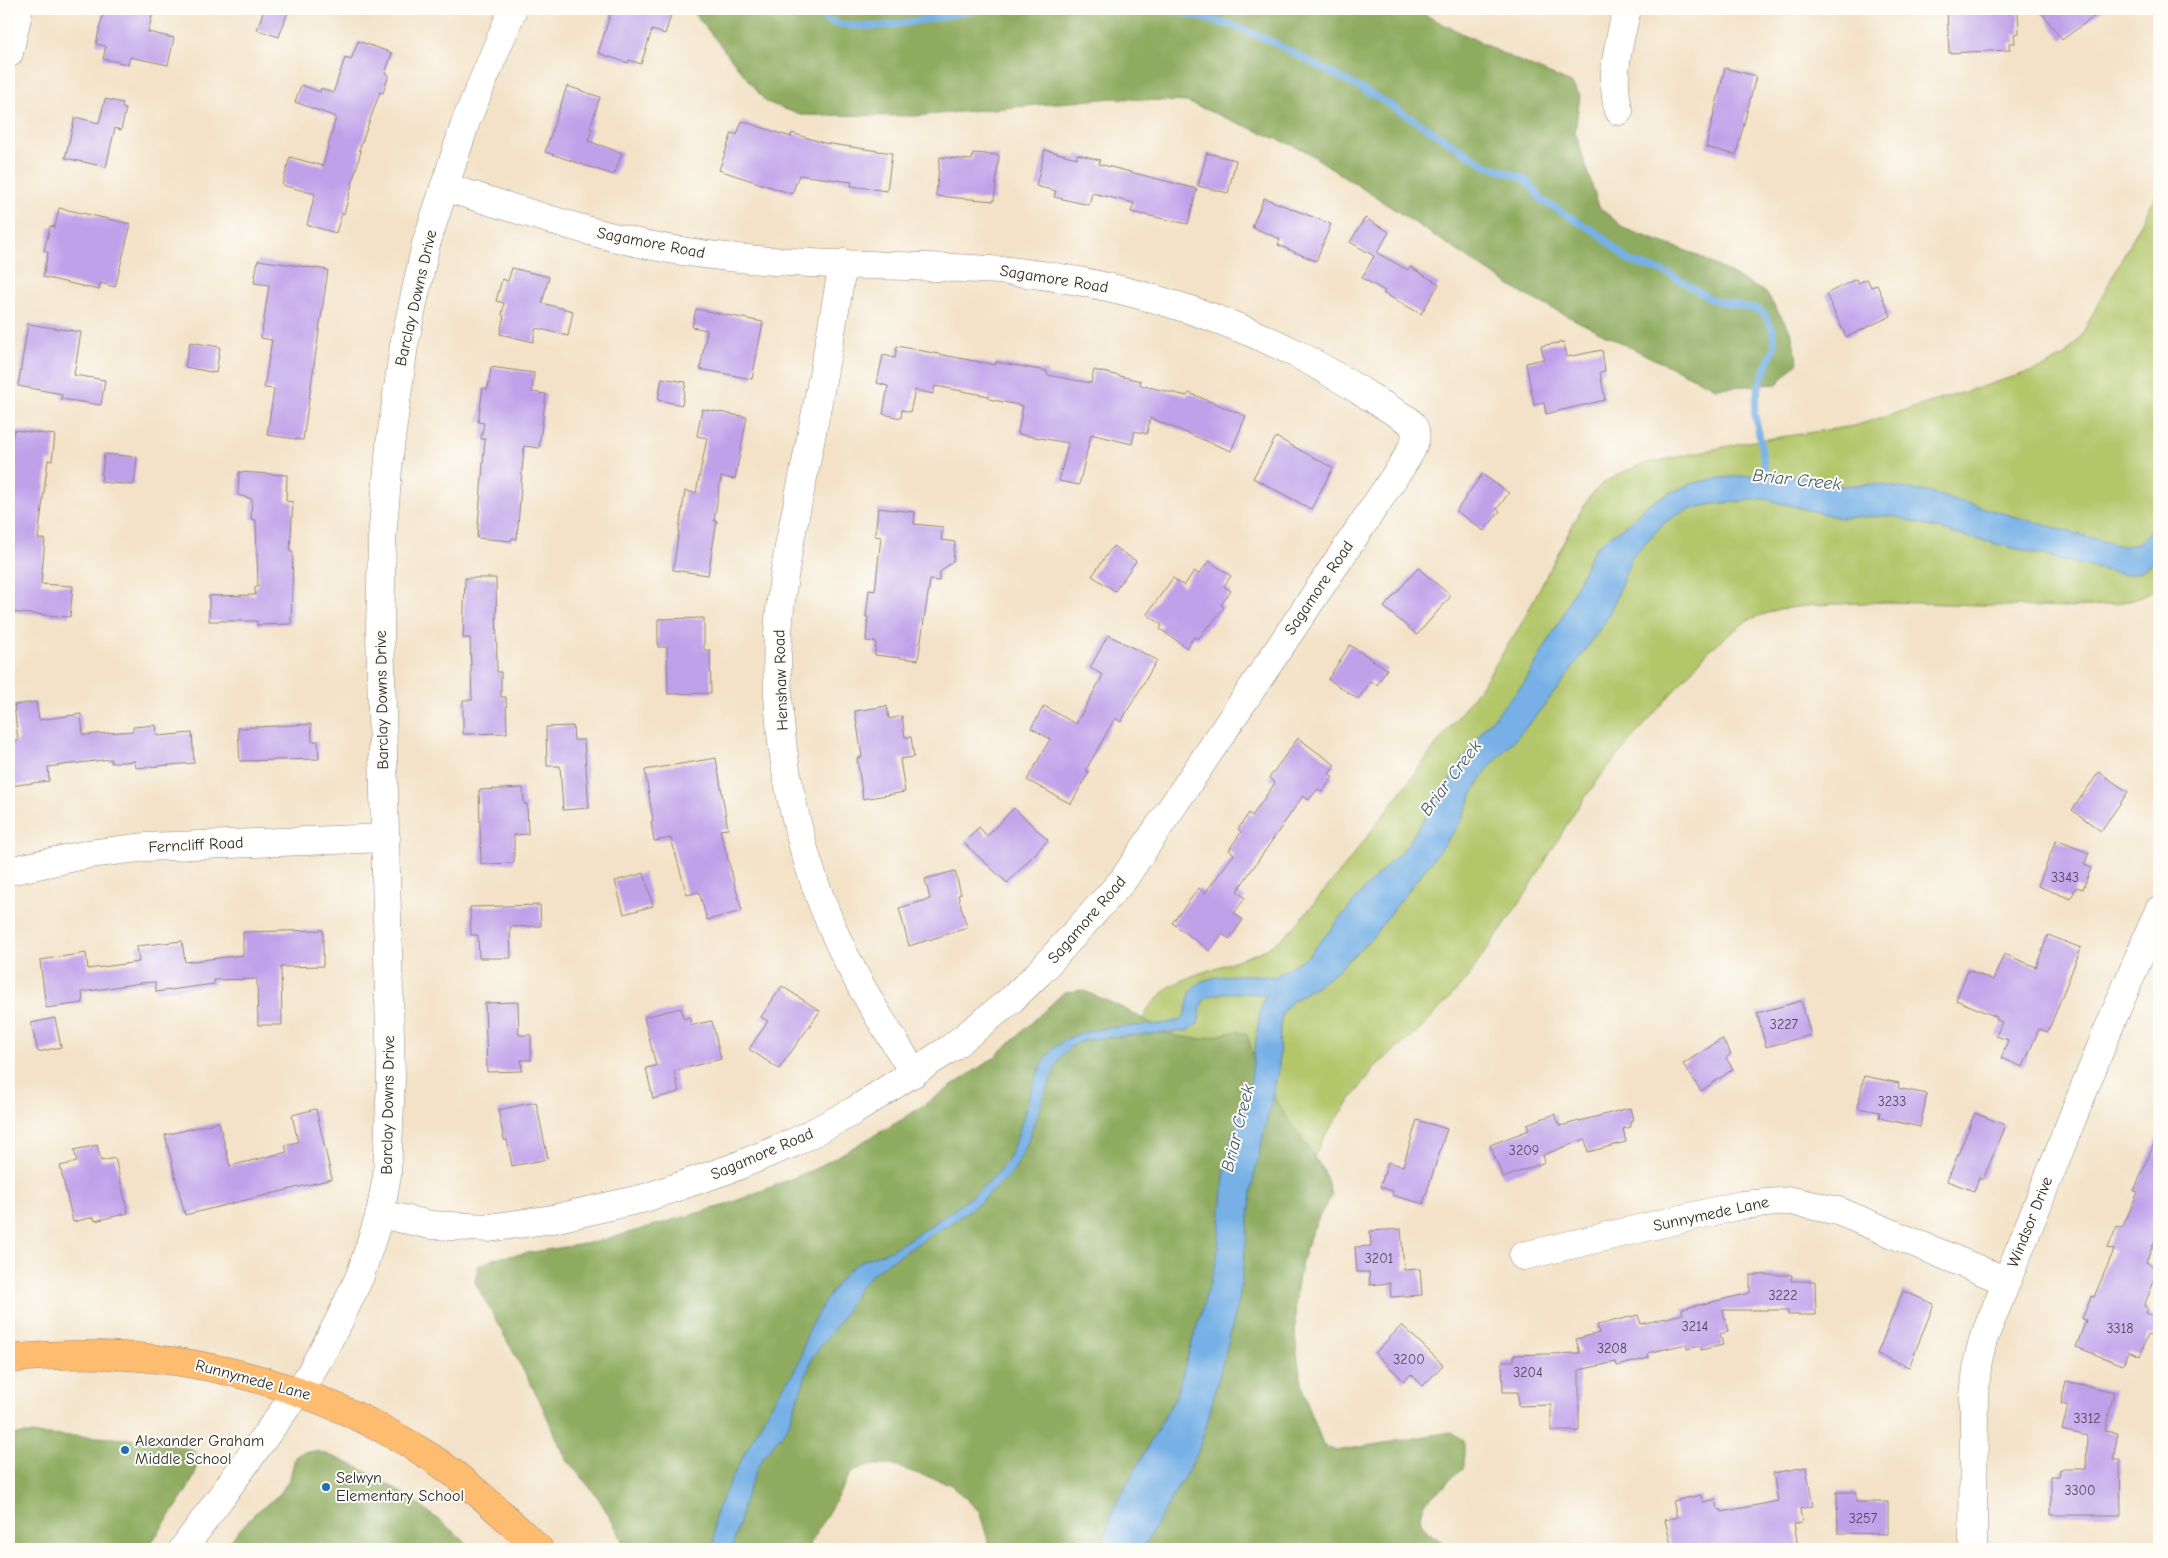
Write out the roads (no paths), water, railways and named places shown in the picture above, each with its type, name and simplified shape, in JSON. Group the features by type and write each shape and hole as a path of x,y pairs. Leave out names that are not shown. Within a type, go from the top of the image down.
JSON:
{"main road":[{"name":"Runnymede Lane","path":"9,1359 92,1356 180,1361 237,1372 298,1391 337,1406 429,1457 476,1493 538,1549"}],"street":[{"name":"Barclay Downs Drive","path":"182,1549 318,1361 352,1296 367,1258 380,1214 387,1176 391,1120 380,577 387,472 399,375 414,293 444,187 466,121 513,9"},
{"path":"1619,111 1615,97 1614,73 1627,9"},
{"path":"9,54 15,11"},
{"name":"Sagamore Road","path":"380,1214 431,1225 489,1228 535,1222 645,1198 735,1167 793,1143 854,1111 951,1048 1020,992 1057,955 1123,880 1403,464 1414,447 1416,436 1413,425 1408,420 1297,354 1219,321 1107,287 1043,274 986,269 718,256 679,251 589,230 444,187"},
{"name":"Henshaw Road","path":"843,263 830,344 784,575 778,636 780,713 786,772 817,890 839,942 858,980 914,1073"},
{"name":"Ferncliff Road","path":"9,872 89,854 146,847 386,838"},
{"name":"Windsor Drive","path":"1973,1549 1976,1378 1978,1360 1989,1323 2159,910"},
{"name":"Sunnymede Lane","path":"1523,1256 1741,1205 1792,1200 1838,1211 2006,1281"}],"water":[{"name":"Briar Creek","path":"1769,473 1798,476 1835,486 1875,484 1927,492 2121,546 2129,546 2141,541 2149,532 2159,513 2159,556 2144,569 2124,575 1955,534 1897,517 1840,518 1764,499 1713,504 1688,510 1663,524 1631,558 1606,620 1563,682 1529,724 1487,770 1474,791 1459,825 1371,939 1330,977 1293,1001 1283,1011 1280,1026 1279,1068 1254,1175 1239,1300 1207,1423 1198,1451 1190,1467 1142,1549 1101,1549 1115,1506 1175,1398 1217,1259 1224,1177 1231,1138 1249,1092 1260,1011 1265,995 1222,993 1214,995 1203,1002 1197,1025 1187,1031 1098,1038 1079,1042 1061,1056 1050,1080 1024,1151 1013,1172 978,1204 878,1269 858,1289 840,1321 813,1356 787,1428 758,1466 745,1499 732,1549 714,1549 714,1522 717,1509 760,1426 798,1364 810,1328 832,1290 854,1265 894,1248 935,1222 979,1191 1000,1170 1016,1140 1033,1086 1048,1055 1059,1044 1087,1032 1180,1020 1185,1014 1191,991 1206,980 1230,975 1274,977 1308,956 1368,885 1407,845 1483,729 1525,682 1562,617 1590,556 1597,546 1628,523 1648,504 1690,484 1712,479"}],"waterway":[{"path":"817,9 818,15 833,22 851,26 873,26 919,21 979,9"},
{"name":"Briar Creek","path":"1168,9 1237,27 1269,40 1377,97 1486,165 1525,179 1543,201 1599,234 1629,261 1670,274 1713,300 1759,310 1764,313 1772,328 1775,345 1758,389 1754,412 1767,482"}],"place":[{"name":"Alexander Graham Middle School","path":"125,1450"},
{"name":"Selwyn Elementary School","path":"326,1487"}]}
